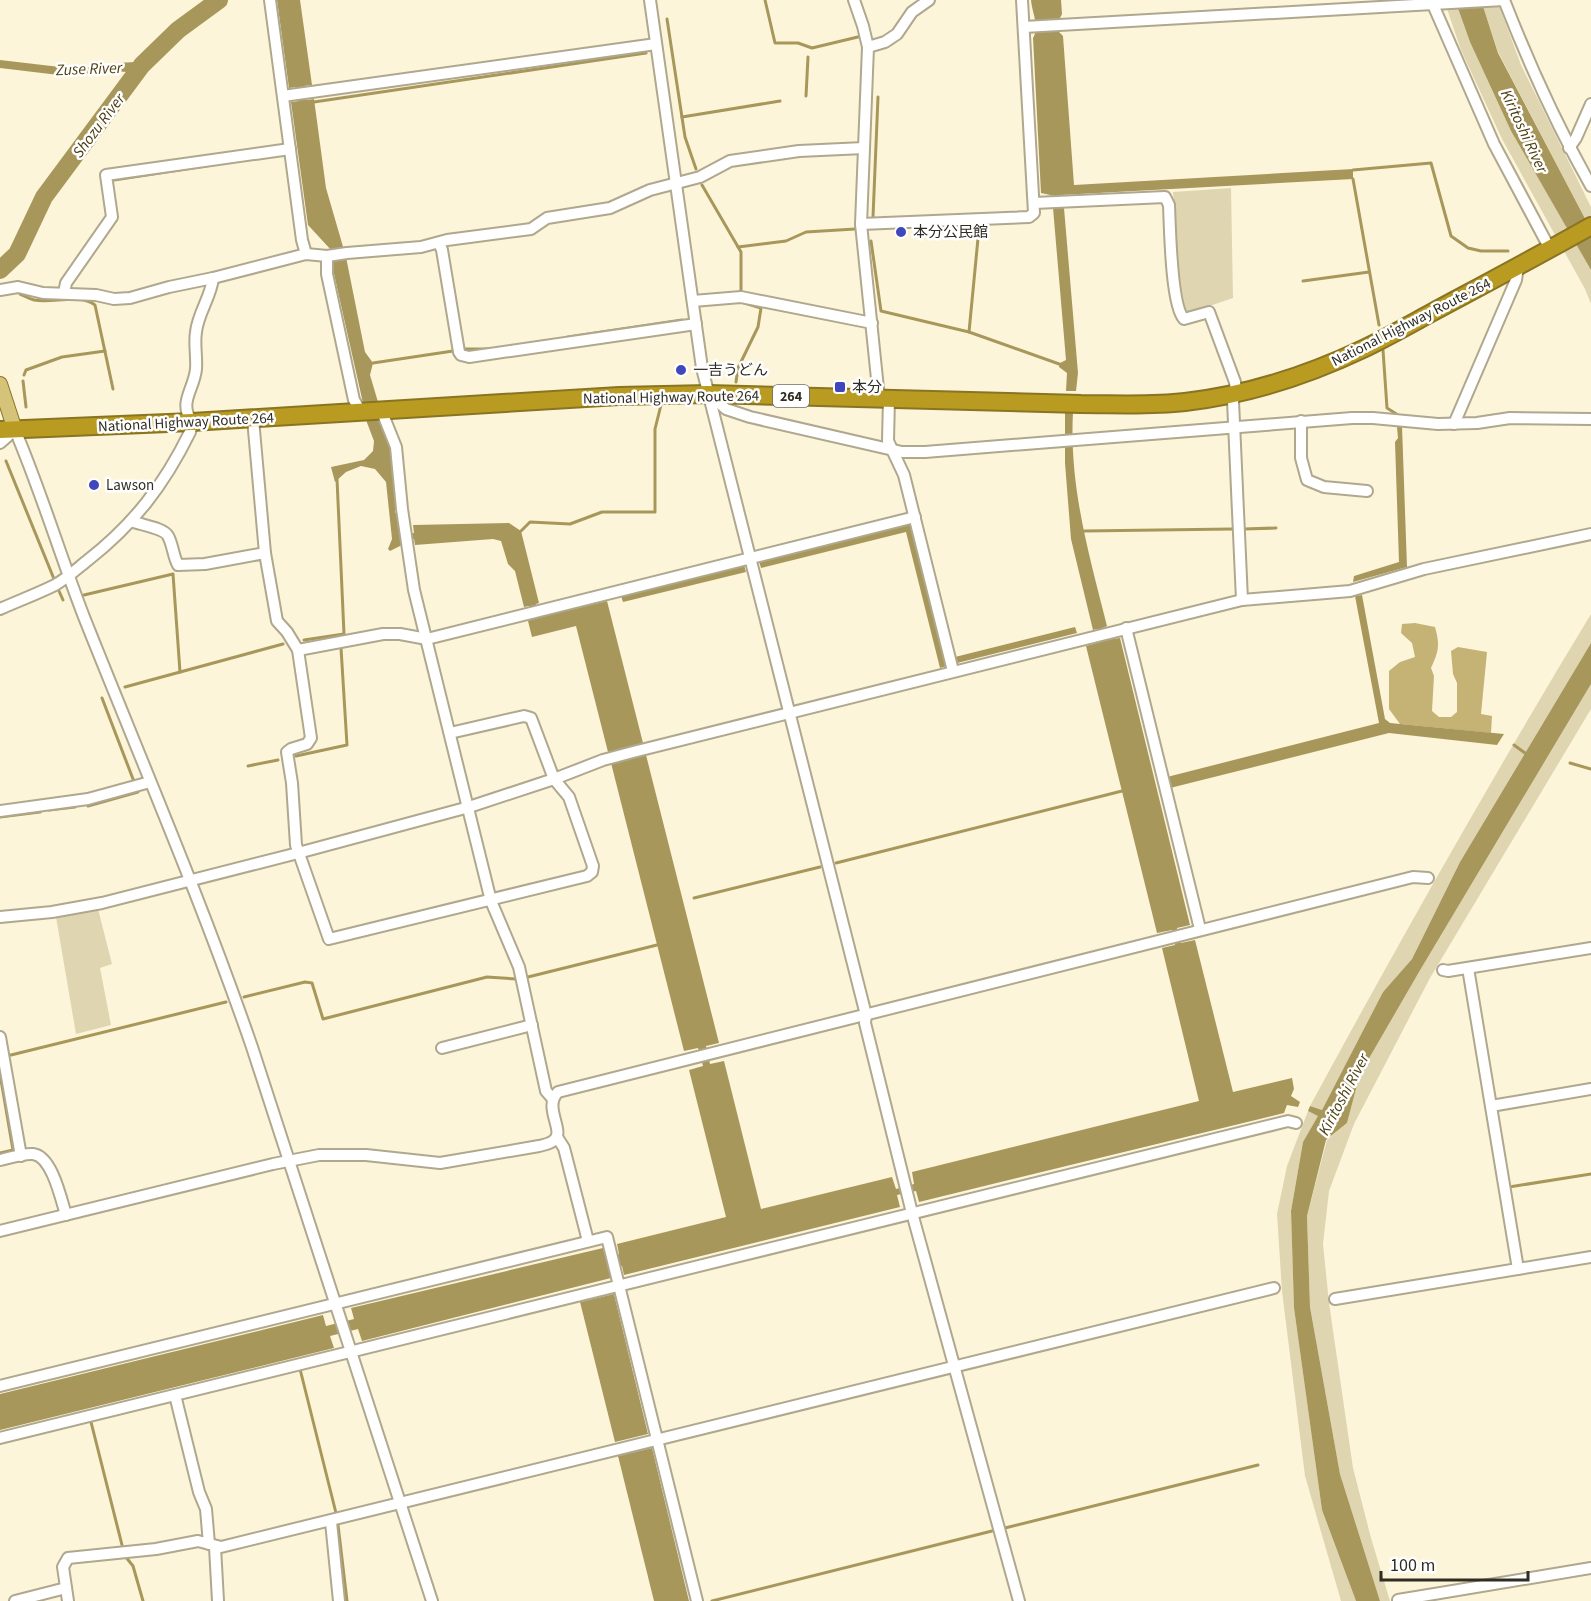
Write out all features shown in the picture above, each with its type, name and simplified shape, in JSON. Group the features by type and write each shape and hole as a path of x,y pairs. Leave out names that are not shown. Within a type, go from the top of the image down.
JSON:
{"highway":[{"name":"National Highway Route 264","path":"7,430 382,412 619,396 708,394 1139,405 1186,402 1236,393 1317,368 1363,349 1591,226"}],"main road":[{"path":"0,384 7,430"}],"street":[{"path":"270,0 302,240 306,255"},
{"path":"650,0 702,368 866,1015 865,1023 906,1190 1018,1601"},
{"path":"854,0 868,47 861,224 888,441 904,475 953,671"},
{"path":"868,47 885,42 897,34 912,12 929,0"},
{"path":"861,224 1029,217 1034,213 1028,27 1022,0"},
{"path":"1028,27 1503,0 1527,59 1569,148 1591,186"},
{"path":"1433,3 1494,144 1550,249"},
{"path":"283,96 656,44"},
{"path":"1569,148 1591,104"},
{"path":"64,293 66,284 112,218 106,175 290,148"},
{"path":"0,290 18,287 43,293 96,295 114,299 130,298 306,255 329,256 421,248 447,240 531,229 548,218 610,207 650,190 700,177 730,161 799,151 864,148"},
{"path":"1034,203 1165,196 1169,205 1176,296 1181,316 1185,319 1209,312 1231,370 1236,393 1233,402 1242,600"},
{"path":"439,243 461,355 469,357 696,324"},
{"path":"329,256 327,274 354,400 362,413"},
{"path":"1454,424 1516,280 1518,267"},
{"path":"0,609 57,584 105,547 131,521 161,485 190,432 192,422 186,414 187,399 196,371 196,330 213,278"},
{"path":"693,302 741,297 872,323"},
{"path":"708,394 726,409 750,417 892,450 925,452 1372,418 1454,424 1510,418 1591,419"},
{"path":"382,412 396,447 414,590 491,901 519,967 546,1090 552,1098"},
{"path":"253,419 265,553 276,621 287,632 298,650 311,738 308,744 291,748 287,753 298,853 329,939 491,901 587,876 592,872 569,797 554,779 531,718 524,716 450,733"},
{"path":"1301,422 1301,458 1307,480 1324,487 1367,491"},
{"path":"0,443 7,430 29,463 68,575 226,972 432,1601"},
{"path":"298,650 383,634 427,639 915,517"},
{"path":"131,521 168,534 178,565 206,564 265,553"},
{"path":"0,917 52,912 102,903 190,881 469,807 627,753 1125,628 1242,600 1350,591 1424,569 1591,534"},
{"path":"1125,628 1200,929"},
{"path":"0,811 88,799 150,782"},
{"path":"0,1231 289,1161 331,1154 440,1163 539,1146 554,1141 556,1137 557,1131 551,1103 552,1098 558,1092 1135,948 1200,929 1413,877 1428,878"},
{"path":"1443,970 1591,948"},
{"path":"1468,968 1518,1269"},
{"path":"442,1048 532,1025"},
{"path":"0,1037 21,1156"},
{"path":"1491,1106 1591,1089"},
{"path":"0,1438 620,1287 912,1213 1288,1122 1296,1123"},
{"path":"556,1137 564,1148 588,1241"},
{"path":"0,1160 31,1153 40,1155 48,1163 66,1215"},
{"path":"0,1386 607,1237 697,1601"},
{"path":"1335,1299 1591,1257"},
{"path":"68,1601 63,1567 68,1558 156,1549 198,1541 221,1547 331,1522 1274,1288"},
{"path":"175,1395 199,1492 206,1509 218,1601"},
{"path":"331,1522 339,1601"},
{"path":"1398,1600 1591,1568"},
{"path":"15,1601 66,1588"}],"shaded area":[{"path":"1444,0 1455,0 1470,42 1511,131 1591,270 1591,304 1585,289 1502,139 1461,50"},
{"path":"1481,0 1497,0 1521,65 1591,207 1591,230 1498,52"},
{"path":"1231,188 1233,298 1186,314 1179,291 1173,192"},
{"path":"1591,614 1591,643 1460,862 1412,959 1383,992 1322,1110 1310,1106 1448,858"},
{"path":"1415,623 1435,627 1437,633 1438,648 1431,668 1434,676 1432,711 1439,717 1451,717 1457,712 1457,683 1453,674 1451,651 1458,647 1487,652 1481,714 1492,716 1491,733 1400,724 1389,709 1389,671 1400,662 1415,657 1412,643 1401,633 1402,624"},
{"path":"1591,684 1591,709 1430,978 1354,1124 1329,1191 1323,1244 1329,1303 1353,1468 1390,1601 1380,1601 1340,1474 1310,1307 1307,1216 1327,1140 1347,1123 1360,1074"},
{"path":"98,909 112,964 100,968 111,1025 76,1034 56,917"},
{"path":"1308,1111 1319,1116 1303,1142 1291,1211 1294,1308 1322,1510 1356,1601 1341,1601 1305,1476 1282,1291 1277,1214 1287,1166"}],"water":[{"path":"277,0 300,0 312,85 304,86 306,100 314,99 326,188 346,257 365,352 373,363 370,375 378,402 363,403 334,274 332,251 308,225 291,102 299,101 297,87 289,88"},
{"path":"1031,0 1061,0 1062,14 1059,20 1059,32 1063,36 1074,185 1353,169 1353,179 1061,195 1078,373 1076,391 1066,391 1067,373 1059,367 1060,363 1066,360 1053,208 1055,208 1055,196 1041,193 1033,38 1036,25"},
{"name":"Kiritoshi River","path":"1455,0 1481,0 1498,53 1591,230 1591,270 1511,131 1470,42"},
{"name":"Zuse River","path":"0,60 77,69 135,62 127,72 113,71 67,76 0,68"},
{"path":"1065,411 1073,412 1077,494 1107,626 1103,628 1106,640 1120,638 1190,925 1177,928 1181,943 1195,940 1233,1092 1292,1078 1294,1089 1291,1096 1300,1102 1298,1107 1287,1105 1284,1113 919,1202 916,1191 897,1195 900,1207 624,1275 622,1266 609,1269 611,1278 362,1341 358,1329 330,1336 334,1348 0,1430 0,1394 323,1315 326,1326 354,1319 351,1308 603,1248 606,1257 619,1254 617,1244 726,1217 689,1070 703,1066 698,1048 684,1051 611,763 625,760 623,749 608,752 576,626 532,637 528,621 532,619 529,606 524,607 515,571 508,564 501,541 493,539 415,545 414,539 402,541 402,545 390,551 388,549 392,539 386,482 375,469 361,466 346,472 335,482 331,467 364,460 373,451 374,441 366,420 380,419 391,448 395,512 398,516 401,534 414,533 413,525 509,523 521,531 539,603 536,604 540,617 607,601 643,743 629,747 632,758 646,755 719,1043 706,1046 710,1064 724,1061 761,1209 892,1177 896,1189 914,1184 912,1172 1199,1101 1162,948 1175,945 1172,930 1157,933 1086,646 1100,642 1097,629 1093,630 1071,539 1065,463"},
{"path":"1402,426 1407,567 1353,582 1354,576 1399,562 1395,442 1398,438 1397,427"},
{"path":"911,523 947,666 940,668 906,532 761,568 759,561"},
{"path":"744,565 746,572 623,602 621,596"},
{"path":"1362,595 1385,719 1390,723 1504,734 1497,745 1389,733 1170,788 1167,777 1379,723 1355,596"},
{"path":"1075,627 1077,633 957,663 955,657"},
{"name":"Kiritoshi River","path":"1591,643 1591,684 1360,1074 1347,1123 1326,1140 1307,1216 1310,1307 1340,1474 1380,1601 1356,1601 1322,1510 1294,1308 1291,1211 1303,1142 1318,1116 1308,1111 1310,1106 1322,1110 1383,992 1412,959 1460,862"},
{"path":"614,1294 648,1434 615,1442 580,1302"},
{"path":"652,1448 689,1601 654,1601 618,1456"}],"waterway":[{"name":"Shozu River","path":"0,270 17,254 44,197 142,65 178,30 219,0"},
{"path":"765,0 775,43 798,43 812,48 862,36"},
{"path":"667,19 685,137 696,169"},
{"path":"314,102 646,53"},
{"path":"806,96 808,57"},
{"path":"873,217 878,97"},
{"path":"682,117 780,101"},
{"path":"114,180 225,163"},
{"path":"1353,170 1431,163 1451,236 1468,248 1481,251 1508,251"},
{"path":"1353,179 1379,325"},
{"path":"702,185 741,252 741,293"},
{"path":"969,332 979,228"},
{"path":"738,247 786,241 806,232 855,229"},
{"path":"871,241 881,311 969,332 1062,365"},
{"path":"1303,281 1369,272"},
{"path":"20,294 34,300 73,299 95,305 113,389"},
{"path":"736,382 738,368 758,327 761,308 741,302"},
{"path":"568,337 682,320"},
{"path":"465,349 490,349"},
{"path":"1383,350 1387,408 1398,415"},
{"path":"24,375 26,370 62,357 105,351"},
{"path":"373,363 453,351"},
{"path":"23,381 26,407"},
{"path":"521,531 530,522 570,524 602,512 655,512 655,429 661,405"},
{"path":"6,461 54,579"},
{"path":"304,640 344,634 337,479"},
{"path":"1244,529 1276,528"},
{"path":"1084,531 1232,529"},
{"path":"84,595 173,574 180,672"},
{"path":"59,591 63,600"},
{"path":"125,687 283,644"},
{"path":"296,756 347,745 341,648"},
{"path":"102,698 133,779"},
{"path":"1514,745 1525,753"},
{"path":"248,766 278,760"},
{"path":"1570,763 1591,769"},
{"path":"836,863 1122,791"},
{"path":"88,806 138,792"},
{"path":"49,810 75,807"},
{"path":"0,817 40,812"},
{"path":"694,898 820,867"},
{"path":"528,977 657,945"},
{"path":"244,997 305,982 312,983 323,1019 487,977 516,979"},
{"path":"11,1055 226,1002"},
{"path":"0,1074 13,1150 0,1153"},
{"path":"1509,1187 1591,1174"},
{"path":"300,1369 336,1513"},
{"path":"91,1422 122,1545"},
{"path":"1005,1528 1258,1465"},
{"path":"338,1525 347,1601"},
{"path":"712,1601 992,1531"},
{"path":"125,1556 133,1566 143,1601"}],"place":[{"name":"本分公民館","path":"901,232"},
{"name":"一吉うどん","path":"681,370"},
{"name":"本分","path":"840,387"},
{"name":"Lawson","path":"94,485"}]}
